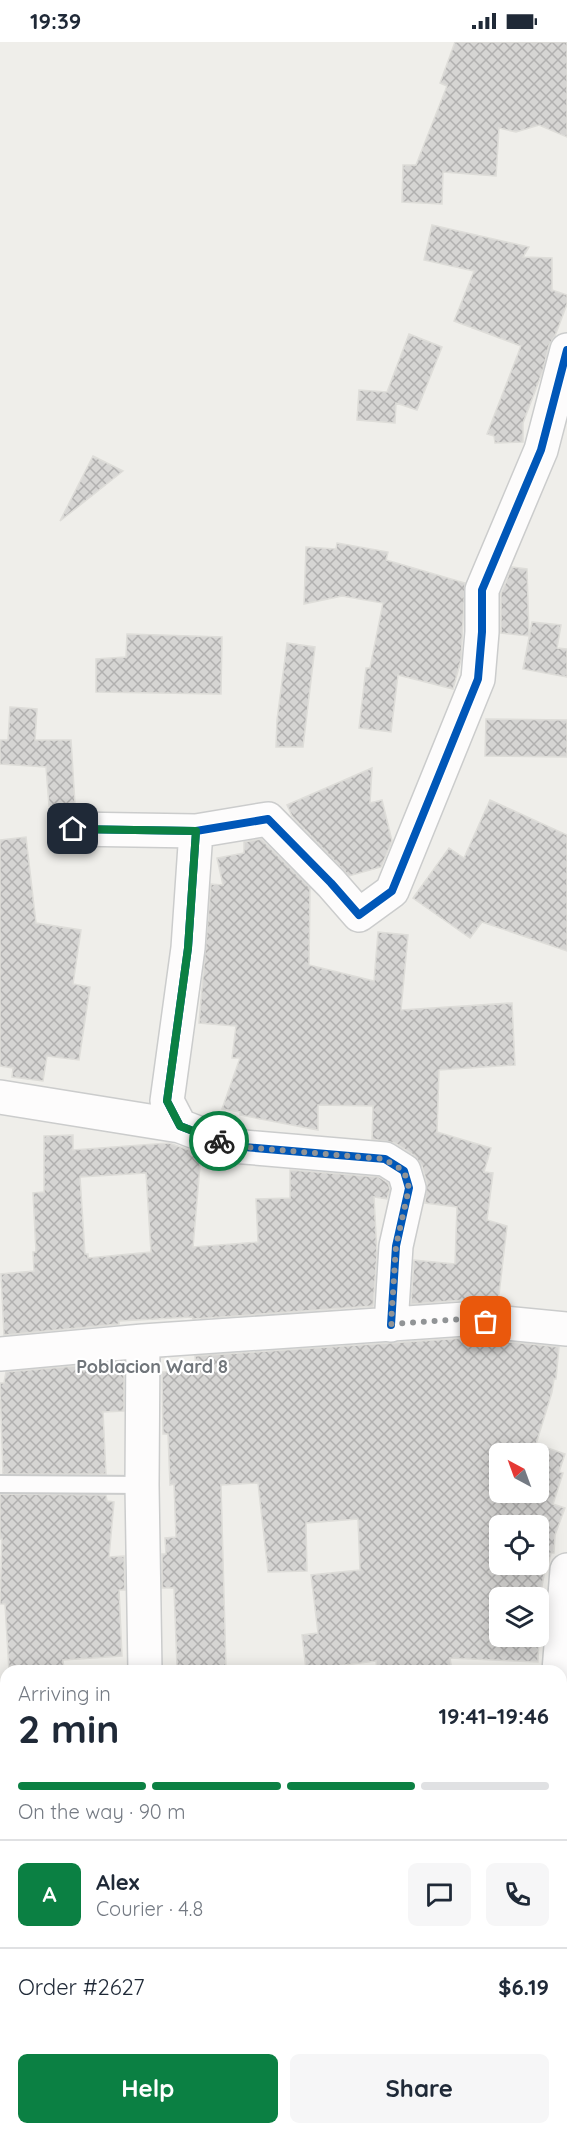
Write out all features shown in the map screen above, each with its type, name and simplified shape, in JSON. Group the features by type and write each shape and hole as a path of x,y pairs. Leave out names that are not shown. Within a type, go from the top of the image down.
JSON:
{"street":[{"path":"73,829 196,831 268,819 359,915 392,891 478,680 482,632 482,590 541,450 567,351"},
{"path":"180,1126 167,1101 188,948 196,831"},
{"path":"0,1097 180,1126 232,1146 384,1159 404,1171 409,1188 396,1246 391,1324"},
{"path":"0,1354 143,1341 465,1319 567,1329"},
{"path":"143,1341 142,1485 145,1665"},
{"path":"559,1665 567,1570"}],"lane":[{"path":"0,1484 142,1485"}],"building":[{"path":"455,42 567,42 567,137 539,125 516,132 499,128 496,176 443,172 442,204 402,202 403,165 416,165 447,86 440,83"},
{"path":"432,225 529,247 523,257 552,258 552,290 567,295 567,304 555,336 549,345 543,370 523,423 523,442 495,443 494,436 487,434 521,346 454,321 474,271 424,260"},
{"path":"409,334 442,347 417,410 396,403 395,423 357,420 359,390 387,392"},
{"path":"93,456 123,471 60,521"},
{"path":"337,543 388,552 386,560 465,583 461,660 453,689 398,675 391,732 359,728 366,668 370,668 383,603 342,596 304,604 306,547 336,549"},
{"path":"512,567 527,569 529,636 501,633 501,594"},
{"path":"532,622 561,625 557,648 567,649 567,677 523,669"},
{"path":"127,634 222,637 221,694 96,692 96,659 126,657"},
{"path":"287,643 315,647 303,747 276,747 277,720"},
{"path":"10,707 37,709 35,740 71,740 75,804 49,806 46,767 0,764 0,740 8,740"},
{"path":"486,719 567,720 567,757 485,756"},
{"path":"372,768 370,803 382,800 392,841 381,867 349,876 292,816 287,805"},
{"path":"490,800 567,835 567,951 482,922 470,938 413,898 449,848 464,858"},
{"path":"26,837 36,923 81,930 73,984 90,987 79,1060 47,1056 43,1081 12,1077 13,1068 0,1066 0,840"},
{"path":"261,839 310,888 309,965 374,981 378,932 408,935 401,1010 512,1003 515,1065 439,1070 437,1132 491,1148 484,1172 493,1173 487,1220 507,1226 498,1303 464,1300 411,1304 414,1260 455,1264 457,1207 425,1203 427,1183 422,1166 415,1156 395,1143 372,1139 373,1106 318,1105 318,1130 240,1115 240,1112 222,1109 240,1058 232,1058 236,1026 199,1023 211,884 223,885 217,858 244,853 244,842"},
{"path":"73,1135 73,1150 169,1143 201,1154 193,1247 258,1242 256,1199 290,1198 290,1170 379,1177 388,1183 390,1189 387,1199 374,1197 377,1254 373,1306 193,1319 192,1317 119,1321 119,1324 4,1335 1,1274 34,1271 33,1252 36,1252 33,1193 44,1192 44,1136","holes":["146,1173 151,1252 88,1258 88,1254 85,1254 80,1177"]},
{"path":"465,1338 494,1341 494,1344 511,1342 559,1347 556,1379 554,1379 536,1443 489,1443 489,1503 549,1503 549,1448 565,1454 559,1472 563,1473 553,1504 565,1508 555,1535 554,1553 551,1553 549,1561 549,1515 489,1515 489,1575 544,1575 542,1587 489,1587 489,1647 538,1647 538,1662 450,1658 451,1665 376,1665 376,1661 345,1665 305,1665 302,1635 318,1633 311,1575 360,1570 358,1519 306,1523 307,1571 268,1572 258,1483 221,1485 226,1665 177,1665 174,1588 162,1588 162,1554 166,1554 165,1538 176,1537 174,1484 170,1485 168,1434 163,1434 162,1372 196,1371 195,1356"},
{"path":"122,1362 124,1411 103,1412 106,1474 3,1474 0,1383 4,1383 6,1372"},
{"path":"0,1494 106,1495 107,1501 114,1502 109,1557 124,1556 125,1590 119,1590 122,1656 63,1660 63,1665 9,1665 5,1604 0,1604 2,1539 0,1539"}],"cycle path":[{"path":"73,829 196,831 268,819 359,915 392,891 478,679 482,632 482,590 541,450 567,350"},
{"path":"196,831 188,948 167,1101 180,1126 232,1146 385,1159 404,1171 409,1188 396,1246 391,1325"}],"way so far":[{"path":"219,1141 232,1146 384,1159 404,1171 409,1188 396,1246 391,1324 465,1319 486,1322"}],"district":[{"name":"Poblacion Ward 8","path":"152,1367"}],"route":[{"path":"73,829 196,831 188,948 167,1101 180,1126 219,1141"}]}
